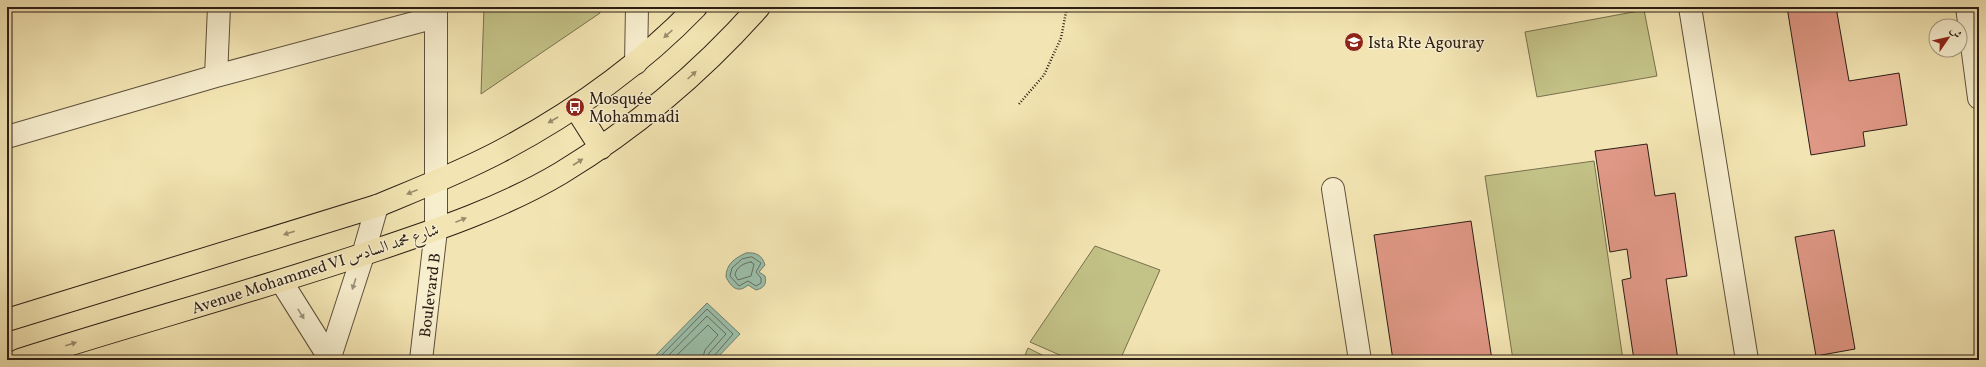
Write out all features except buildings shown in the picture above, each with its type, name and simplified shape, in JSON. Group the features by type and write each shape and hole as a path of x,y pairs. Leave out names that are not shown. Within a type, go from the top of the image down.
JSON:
{"main road":[{"path":"7,320 376,206 436,182 499,152 575,107 636,63 696,7"},
{"name":"Avenue Mohammed VI شارع محمد السادس","path":"20,360 363,255 436,230 505,202 559,174 601,148 670,95 707,61 759,7"},
{"path":"575,107 601,148"}],"street":[{"path":"216,76 219,7"},
{"path":"636,63 637,7"},
{"path":"1690,7 1747,360"},
{"path":"1967,7 1979,98"},
{"path":"7,137 436,12"},
{"name":"Boulevard B","path":"421,360 436,230 436,12"},
{"path":"1333,189 1360,360"},
{"path":"329,359 363,255 376,206"},
{"path":"281,281 329,359"}],"path":[{"path":"1019,104 1044,75 1061,38 1067,7"}],"shaded area":[{"path":"484,7 600,7 600,13 481,94"},
{"path":"1644,10 1657,76 1537,97 1525,32"},
{"path":"1594,161 1623,360 1513,360 1485,176"},
{"path":"1095,246 1160,270 1120,360 1071,360 1030,342"},
{"path":"1028,348 1052,360 1023,360"}],"water":[{"path":"746,253 758,255 765,265 759,272 765,276 766,281 763,287 756,290 748,285 741,289 735,288 730,284 726,277 726,272 729,265 738,257"},
{"path":"707,303 740,334 715,360 651,360"}],"place":[{"name":"Ista Rte Agouray","path":"1354,42"},
{"name":"Mosquée Mohammadi","path":"575,107"}]}
